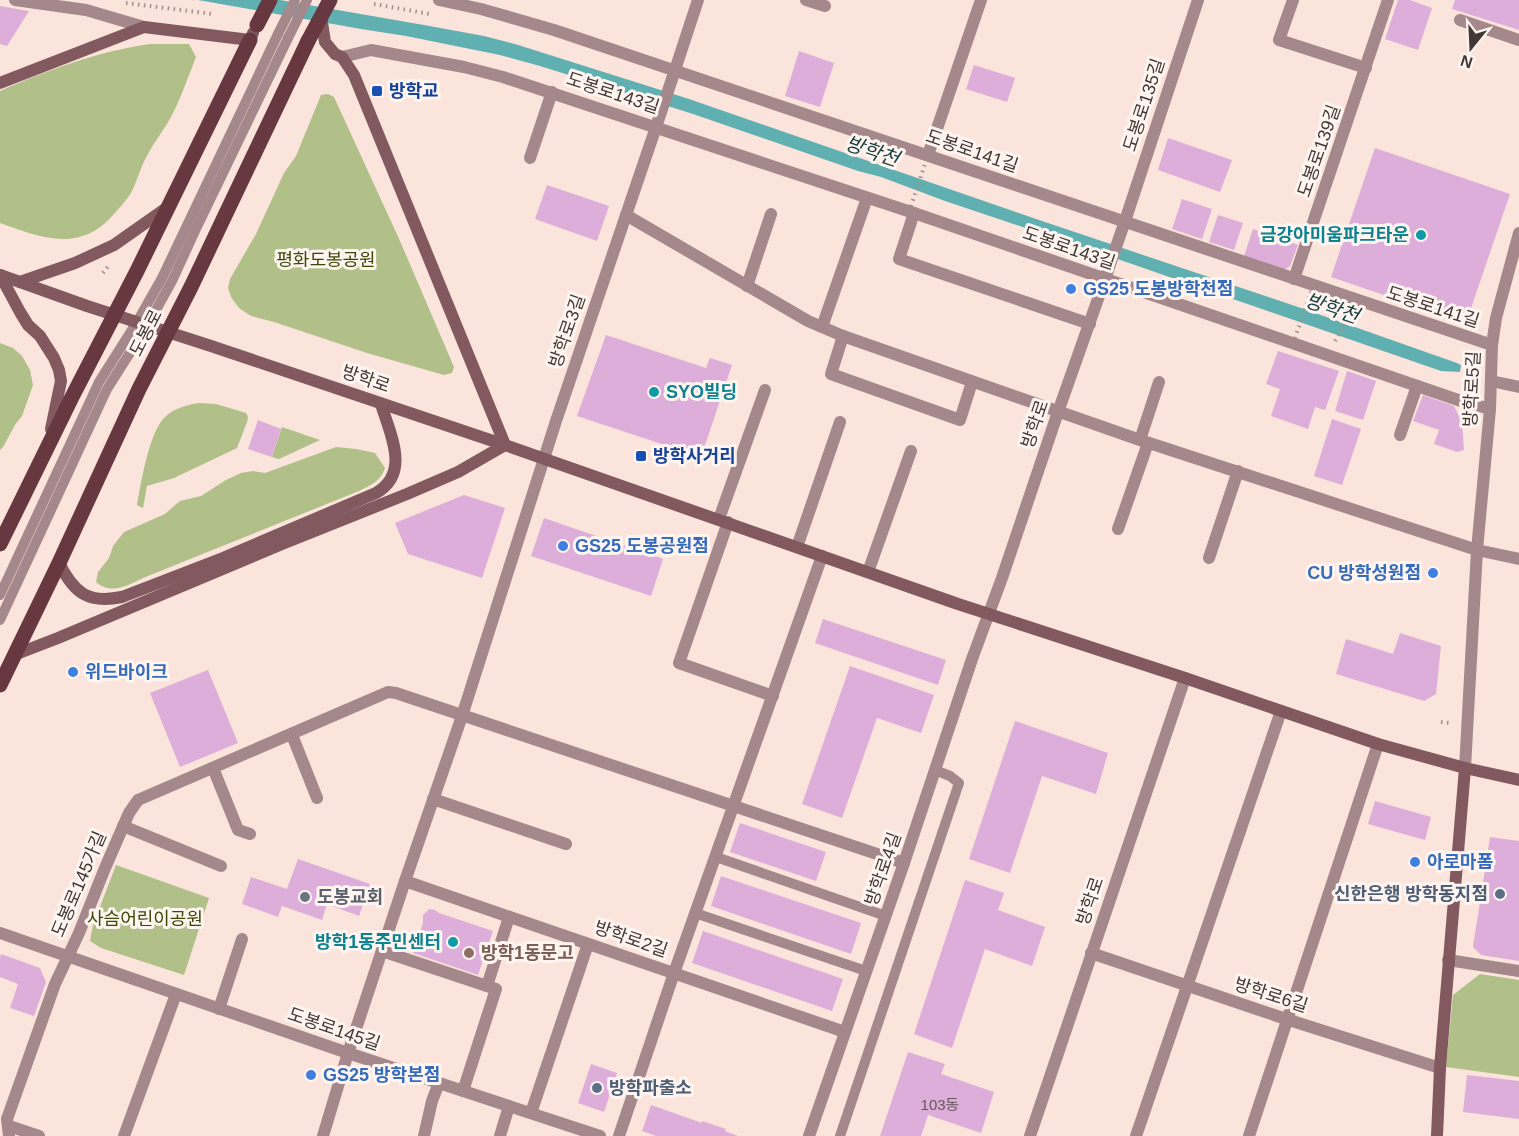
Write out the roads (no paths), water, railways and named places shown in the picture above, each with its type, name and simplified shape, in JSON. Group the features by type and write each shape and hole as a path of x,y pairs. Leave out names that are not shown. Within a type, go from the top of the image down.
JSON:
{"main road":[{"name":"도봉로","path":"0,544 270,0"},
{"name":"도봉로","path":"0,685 140,389 330,0"},
{"path":"14,655 282,543 407,494 458,472 505,445 354,75 342,57 335,54 325,42 321,16"},
{"path":"0,83 144,27 250,40"},
{"path":"20,282 75,263 114,244 168,207"},
{"path":"0,275 28,325 40,336 59,370 61,381 48,447"},
{"name":"방학로","path":"0,275 505,445 989,614 1378,744 1519,780"},
{"path":"59,563 71,584 81,592 104,600 122,597 223,558 376,493 385,488 393,478 396,466 395,452 381,404"},
{"path":"1437,1136 1448,960 1465,768"}],"street":[{"path":"15,0 86,10 144,27"},
{"name":"도봉로141길","path":"439,0 481,9 554,30 1492,345"},
{"name":"방학로3길","path":"544,459 698,0"},
{"path":"806,0 825,6"},
{"path":"928,155 981,0"},
{"name":"도봉로135길","path":"1105,279 1198,0"},
{"path":"1293,0 1279,40 1366,68"},
{"name":"도봉로139길","path":"1294,279 1388,0"},
{"path":"1460,21 1519,40"},
{"name":"도봉로143길","path":"342,57 371,50 414,57 474,69 552,92 1490,409"},
{"name":"도봉로143길","path":"530,158 552,92"},
{"path":"822,327 867,198"},
{"path":"912,213 899,259 1090,324"},
{"path":"747,286 771,214"},
{"path":"626,215 808,321 843,336 1144,441 1477,550 1519,559"},
{"name":"방학로5길","path":"1465,768 1477,550 1490,409 1492,345 1496,318 1519,233"},
{"name":"방학로","path":"989,614 1105,279"},
{"path":"843,336 831,374 906,401 960,420 972,382"},
{"path":"1491,381 1519,387"},
{"path":"1118,529 1160,382"},
{"path":"1400,435 1417,386"},
{"path":"765,390 679,663 773,696"},
{"path":"797,547 840,422"},
{"path":"868,572 911,452"},
{"path":"323,1136 348,1053 462,716 544,459"},
{"path":"1209,558 1238,471"},
{"path":"620,1136 674,973 822,556"},
{"name":"방학로4길","path":"809,1136 989,614"},
{"name":"방학로","path":"1030,1136 1185,678"},
{"name":"도봉로145가길","path":"6,1125 55,984 132,806 138,800 388,692 462,716"},
{"path":"1136,1136 1281,711"},
{"path":"462,716 904,863"},
{"path":"291,735 317,798"},
{"path":"1249,1136 1378,744"},
{"path":"213,768 238,830 250,834"},
{"path":"433,799 566,844"},
{"name":"도봉로145가길","path":"123,826 221,866"},
{"name":"방학로2길","path":"405,881 846,1032"},
{"path":"488,986 509,917"},
{"name":"도봉로145길","path":"0,933 348,1053 600,1136"},
{"path":"219,1009 242,939"},
{"path":"531,1113 588,944"},
{"path":"382,951 496,989 463,1091"},
{"name":"방학로6길","path":"1091,953 1440,1068"},
{"path":"1448,960 1519,971"},
{"path":"124,1136 176,994"},
{"path":"424,1136 432,1101 439,1083"},
{"path":"500,1136 509,1106"},
{"path":"6,1125 39,1136"}],"lane":[{"path":"283,36 295,0"},
{"path":"0,621 107,389 142,324 162,278 283,36 307,0"},
{"path":"0,595 99,382 142,324"},
{"path":"840,1136 959,783 950,776 935,770"},
{"path":"716,857 886,916"},
{"path":"695,913 866,971"}],"water":[{"path":"198,0 280,0 484,36 515,44 689,99 1298,307 1457,363 1461,365 1460,372 1441,371 881,177 540,66 500,55 406,36"}],"place":[{"name":"방학교","path":"377,91"},
{"name":"금강아미움파크타운","path":"1421,235"},
{"name":"GS25 도봉방학천점","path":"1071,289"},
{"name":"SYO빌딩","path":"654,392"},
{"name":"방학사거리","path":"641,456"},
{"name":"GS25 도봉공원점","path":"563,546"},
{"name":"CU 방학성원점","path":"1433,573"},
{"name":"위드바이크","path":"73,672"},
{"name":"아로마폼","path":"1415,862"},
{"name":"신한은행 방학동지점","path":"1500,894"},
{"name":"도봉교회","path":"305,897"},
{"name":"방학1동주민센터","path":"453,942"},
{"name":"방학1동문고","path":"469,953"},
{"name":"GS25 방학본점","path":"311,1075"},
{"name":"방학파출소","path":"597,1088"}],"water label":[{"name":"방학천","path":"872,151"},
{"name":"방학천","path":"1332,308"}],"park label":[{"name":"평화도봉공원","path":"326,260"},
{"name":"사슴어린이공원","path":"145,919"}]}
